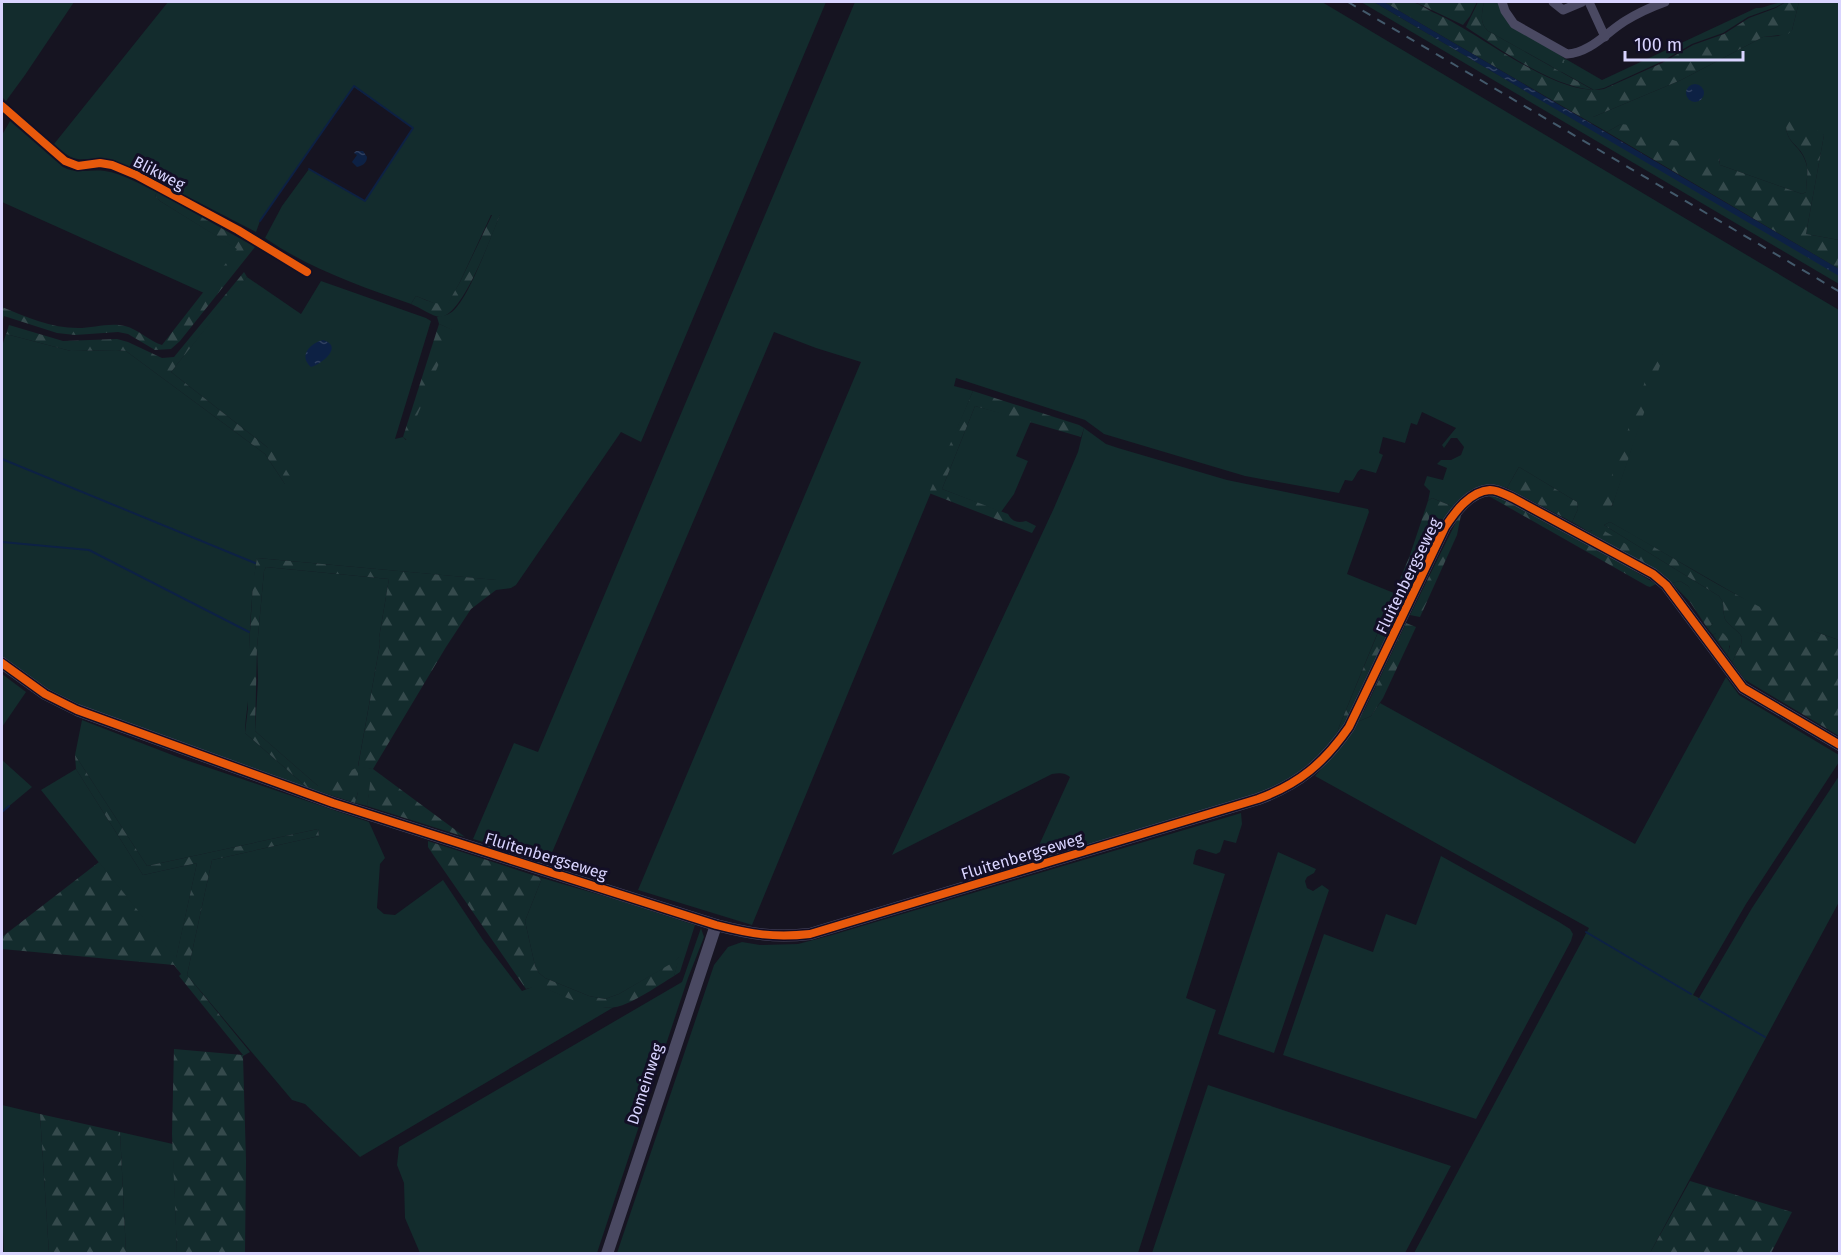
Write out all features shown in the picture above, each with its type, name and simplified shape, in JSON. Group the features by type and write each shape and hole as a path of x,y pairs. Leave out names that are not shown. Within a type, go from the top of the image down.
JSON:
{"street":[{"path":"1502,2 1514,24 1563,53 1575,53 1605,36 1649,4 1665,2"},
{"path":"1553,2 1563,10 1582,2"},
{"path":"1589,2 1605,36"},
{"name":"Blikweg","path":"2,106 65,161 78,166 100,163 112,165 136,175 238,230 308,272"},
{"name":"Fluitenbergseweg","path":"2,663 54,699 119,726 333,803 716,925 750,933 795,936 821,931 1095,849 1279,791 1305,775 1328,755 1349,727 1445,527 1456,511 1466,502 1478,493 1489,490 1513,498 1653,574 1666,585 1743,688 1839,745"},
{"name":"Domeinweg","path":"606,1254 716,925"}],"green space":[{"path":"1406,1 1419,4 1542,74 1564,84 1585,89 1604,89 1662,63 1693,45 1724,34 1749,18 1786,2 1799,2 1792,30 1788,34 1763,37 1681,80 1593,117 1581,117 1384,2"},
{"path":"2,2 74,2 6,101 2,97"},
{"path":"168,2 826,2 641,442 621,432 516,585 496,590 496,580 257,558 251,606 249,693 245,733 308,788 62,699 2,658 2,346 6,334 71,351 126,351 265,454 285,484 267,447 171,372 237,288 247,277 301,314 321,281 431,321 395,439 403,437 406,440 452,330 439,324 437,317 454,310 467,292 500,215 491,215 448,304 436,304 416,296 411,304 318,268 265,238 282,206 309,169 365,201 413,128 354,87 260,221 256,232 128,166 104,159 78,159 67,155 54,144"},
{"path":"855,2 1322,2 1839,310 1839,640 1798,626 1763,610 1610,522 1604,525 1719,596 1723,604 1725,619 1742,637 1741,645 1732,662 1727,655 1730,646 1708,629 1713,623 1688,586 1680,581 1672,583 1592,530 1589,532 1572,522 1578,509 1577,502 1519,467 1507,488 1491,485 1477,487 1459,500 1454,507 1432,498 1428,501 1430,491 1424,485 1427,476 1443,480 1447,468 1437,464 1441,460 1451,460 1461,455 1464,447 1457,438 1451,438 1444,448 1442,445 1456,428 1422,412 1417,425 1411,423 1405,443 1383,437 1379,453 1383,455 1376,473 1361,469 1352,481 1345,480 1339,493 1245,476 1104,434 1085,420 956,378 954,386 973,391 752,925 638,890 861,362 774,332 548,862 473,839 514,743 538,752","holes":["1663,354 1612,506 1599,514"]},
{"path":"1361,2 1374,2 1839,275 1839,284"},
{"path":"1415,2 1477,2 1463,25"},
{"path":"1478,2 1484,2 1482,21 1488,31 1593,90 1560,82 1527,66 1466,27"},
{"path":"1484,2 1499,2 1502,12 1564,58 1602,80 1756,8 1785,2 1748,17 1723,33 1692,44 1661,62 1604,88 1594,90 1488,31 1482,21"},
{"path":"1799,2 1839,2 1839,240 1806,234 1824,135 1786,125 1788,136 1801,152 1807,166 1806,192 1802,194 1720,165 1720,159 1621,124 1607,132 1581,117 1593,117 1681,80 1763,37 1778,36 1792,30"},
{"path":"1557,55 1566,61 1565,68 1561,72 1551,66"},
{"path":"1798,118 1824,135 1806,234 1839,240 1839,269 1607,132 1621,124 1630,125 1719,156 1720,165 1802,194 1806,192 1807,166 1801,151 1788,136 1786,125 1791,119"},
{"path":"10,121 63,167 73,170 111,172 157,192 155,196 160,201 238,249 204,293 2,202 2,135"},
{"path":"157,192 255,247 180,341 171,349 155,350 128,334 118,332 75,335 57,333 4,316 2,323 2,307 39,321 68,328 125,326 162,345 237,249 160,201 155,196"},
{"path":"493,213 500,215 475,274 458,304 449,313 440,317 411,304 416,296 436,303 448,303"},
{"path":"244,272 247,277 171,372 267,447 280,460 293,481 285,484 265,454 126,351 71,351 6,334 9,325 63,341 117,339 162,358 174,357"},
{"path":"439,324 453,330 407,440 403,437"},
{"path":"1664,354 1614,502 1607,512 1602,516 1598,515 1649,370 1654,358"},
{"path":"973,391 1084,428 1081,437 975,406 942,489 1008,514 1016,521 1026,521 1036,526 1032,533 929,493"},
{"path":"975,406 1031,421 1016,456 1028,461 1014,494 1001,512 942,489"},
{"path":"1084,428 1106,444 1227,480 1368,509 1369,512 1347,574 1394,593 1336,738 1296,775 1247,799 1031,863 1070,777 1066,774 1052,774 892,855 1054,508 1078,452"},
{"path":"1519,467 1577,502 1578,509 1572,522 1507,488"},
{"path":"1487,495 1497,496 1593,546 1656,584 1647,586"},
{"path":"1432,498 1454,507 1357,705 1336,738 1410,555 1428,501"},
{"path":"1462,510 1457,535 1420,617 1410,615"},
{"path":"1610,522 1750,602 1839,640 1839,736 1744,679 1732,662 1741,645 1742,637 1725,619 1719,596 1604,525"},
{"path":"1598,527 1662,566 1665,572 1664,577 1589,532"},
{"path":"257,558 497,580 496,590 471,609 446,647 373,769 465,837 367,806 372,769 358,767 358,792 355,803 308,788 245,733 253,582","holes":["266,567 389,579 358,767 318,786 255,731 257,647"]},
{"path":"266,567 389,579 358,766 373,769 367,806 355,803 358,792 318,786 255,731 258,681 257,647"},
{"path":"1680,581 1688,586 1713,618 1713,623 1708,629 1690,602 1672,583"},
{"path":"1406,623 1416,627 1383,698 1371,716 1357,722 1365,709"},
{"path":"1719,631 1726,636 1729,642 1727,655 1713,635"},
{"path":"2,674 26,692 2,727"},
{"path":"1726,677 1739,695 1839,755 1839,762 1746,904 1693,995 1699,998 1752,908 1839,776 1839,902 1650,1253 1414,1253 1589,928 1315,776 1344,742 1357,722 1371,716 1380,703 1635,844"},
{"path":"82,720 180,758 369,822 385,858 380,864 377,908 384,914 395,915 443,880 483,940 522,991 532,987 543,987 571,999 607,1008 614,1007 360,1157 305,1104 292,1100 187,975 212,860 319,836 318,829 147,866 75,755"},
{"path":"75,755 147,866 318,829 319,836 212,860 187,975 250,1052 243,1056 246,1161 245,1253 177,1253 172,1134 174,1049 243,1055 179,976 181,974 174,965 2,949 2,937 99,862 176,958 197,863 143,875 76,769"},
{"path":"2,760 32,787 2,812"},
{"path":"76,769 143,875 197,863 176,959 41,790"},
{"path":"1241,813 1242,824 1236,843 1224,840 1220,852 1216,854 1199,849 1196,851 1193,864 1225,874 1186,998 1216,1010 1138,1253 617,1253 714,965 728,947 742,942 760,945 798,944"},
{"path":"428,841 542,878 525,921 535,966 545,978 589,996 605,999 619,994 680,956 674,976 630,1002 611,1008 587,1005 543,988 526,989 428,847"},
{"path":"1278,852 1316,869 1305,881 1307,888 1313,891 1322,885 1329,890 1274,1053 1218,1034"},
{"path":"1441,856 1559,922 1570,929 1573,934 1476,1119 1283,1055 1324,934 1373,952 1386,914 1416,925"},
{"path":"542,878 695,925 680,972 674,976 679,957 673,963 619,994 605,999 589,996 545,978 535,966 525,921"},
{"path":"701,928 704,937 688,978 597,1253 420,1253 405,1218 404,1183 397,1165 399,1147 682,982"},
{"path":"1208,1085 1451,1166 1405,1253 1152,1253"},
{"path":"2,1105 40,1114 49,1253 4,1253"},
{"path":"40,1114 120,1132 126,1253 49,1253"},
{"path":"120,1132 173,1144 177,1253 126,1253"},
{"path":"1690,1181 1792,1212 1771,1253 1650,1253"}],"water":[{"path":"1374,2 1384,2 1839,269 1839,276"},
{"path":"1695,84 1701,87 1704,93 1701,99 1695,102 1689,99 1686,93 1689,87"},
{"path":"363,151 367,157 364,164 357,167 352,162 357,155 354,153"},
{"path":"323,340 332,346 329,355 311,367 306,359 307,350"}],"waterway":[{"path":"260,221 354,86 413,128 365,201 309,169"},
{"path":"2,459 255,563"},
{"path":"2,542 89,550 249,632"},
{"path":"2,812 9,806"},
{"path":"1586,932 1691,994"},
{"path":"1699,999 1765,1037"}],"railway":[{"path":"1348,2 1840,292"}],"cycle path":[{"path":"2,106 65,161 78,166 100,163 112,165 136,175 238,230 307,272"},
{"path":"2,663 45,694 77,710 333,803 716,925 763,934 785,936 810,934 1258,799 1298,779 1320,762 1349,727 1445,527 1458,509 1470,498 1490,490 1513,498 1653,574 1666,585 1743,688 1840,745"}]}
